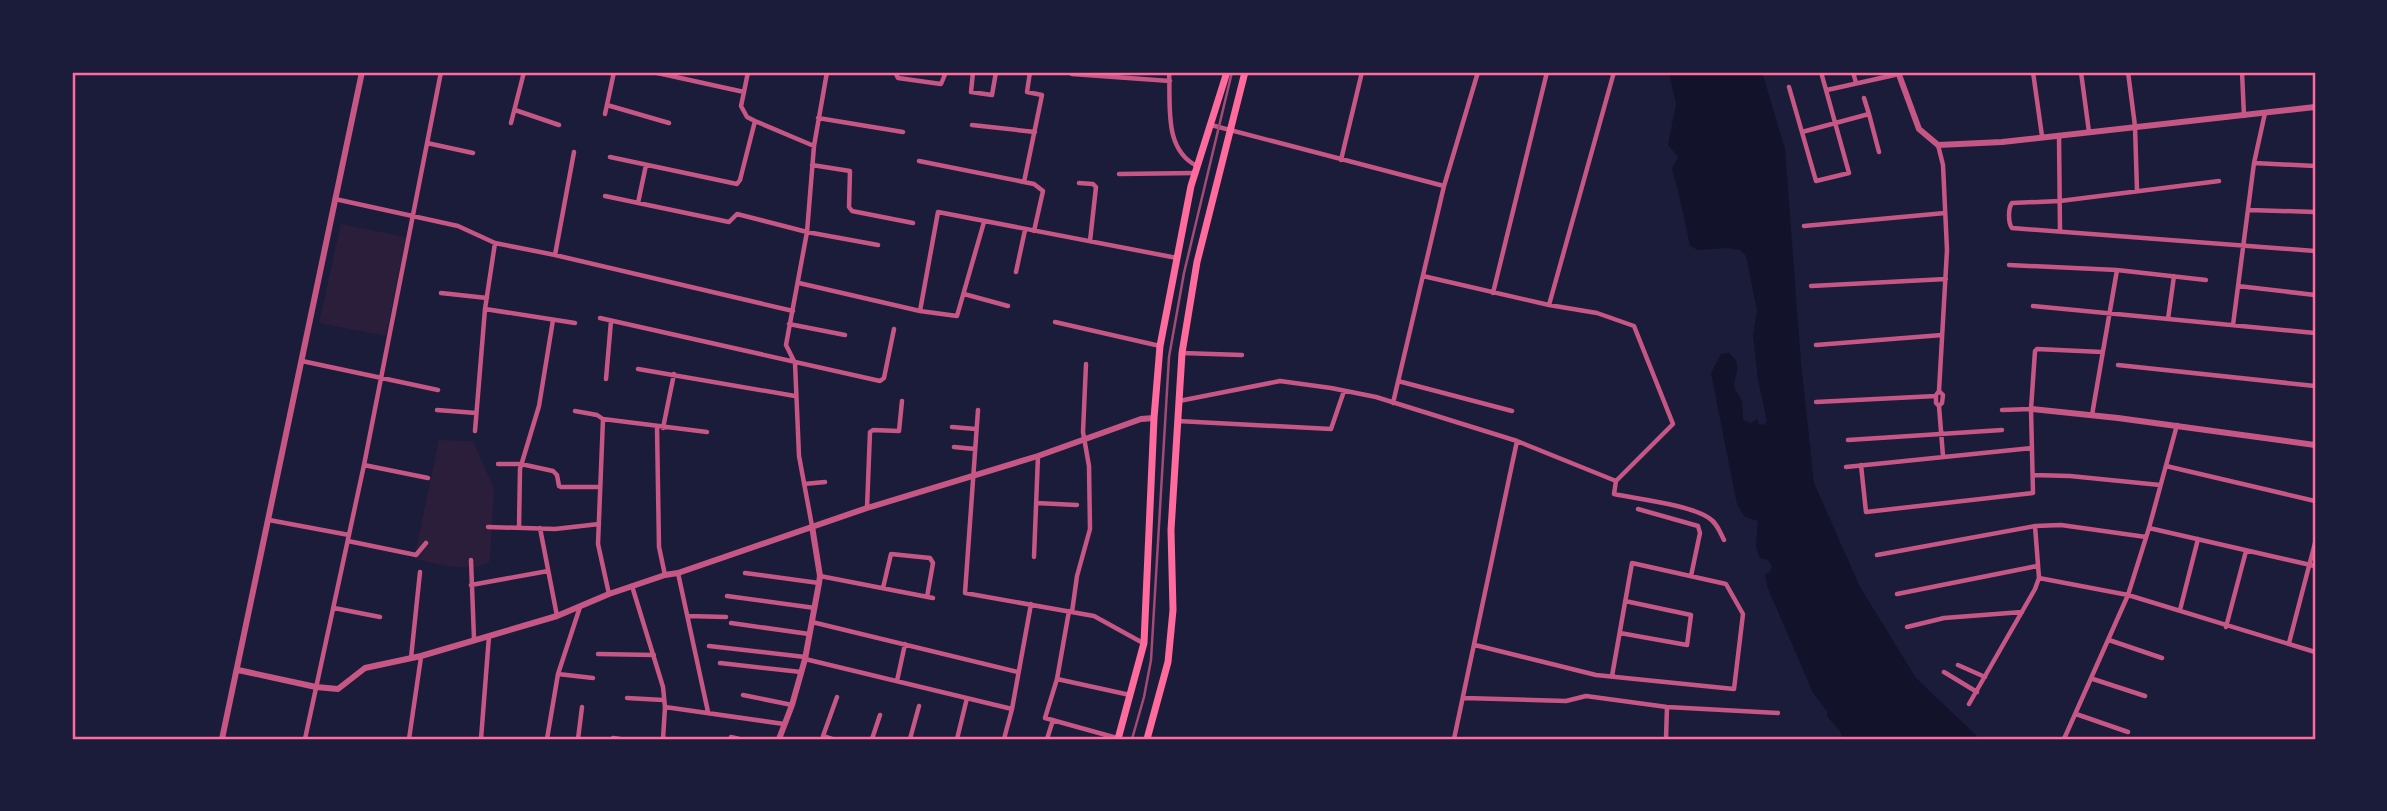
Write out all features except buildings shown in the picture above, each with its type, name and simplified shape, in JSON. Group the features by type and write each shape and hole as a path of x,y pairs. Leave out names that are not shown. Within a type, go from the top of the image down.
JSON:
{"main road":[{"path":"1118,739 1144,643 1154,418 1160,346 1191,186 1227,72"},
{"path":"1147,739 1168,662 1171,636 1171,530 1182,353 1197,262 1245,72"}],"street":[{"path":"222,739 362,72"},
{"path":"306,739 364,465 441,72"},
{"path":"511,123 524,72"},
{"path":"605,114 614,72"},
{"path":"653,72 744,92"},
{"path":"748,72 741,106 747,117 814,146"},
{"path":"779,739 805,658 819,579 813,526 799,456 795,363 786,345 807,232 814,146 827,72"},
{"path":"895,72 898,78 941,84 946,72"},
{"path":"974,72 971,92 992,96 996,72"},
{"path":"1024,182 1042,95 1027,92 1030,72"},
{"path":"1170,72 1169,100 1175,146 1197,170"},
{"path":"1341,160 1362,72"},
{"path":"1393,402 1444,186 1478,72"},
{"path":"1493,293 1547,72"},
{"path":"1549,305 1614,72"},
{"path":"1789,87 1816,181 1848,173 1850,170 1821,72"},
{"path":"1853,72 1856,83"},
{"path":"2033,72 2042,136"},
{"path":"2081,72 2090,132"},
{"path":"2128,72 2135,126 2137,191"},
{"path":"2242,72 2244,116"},
{"path":"1827,90 1899,73 1919,129 1938,145 1943,165 1947,279 1937,393"},
{"path":"1072,74 1170,81"},
{"path":"1864,98 1879,152"},
{"path":"607,105 669,124"},
{"path":"1938,145 2002,142 2315,107"},
{"path":"514,110 559,125"},
{"path":"2233,325 2254,163 2265,113"},
{"path":"1802,132 1869,114"},
{"path":"818,118 903,132"},
{"path":"610,157 737,184 755,121"},
{"path":"972,125 1035,132"},
{"path":"1211,125 1444,186"},
{"path":"2059,135 2060,231"},
{"path":"427,143 473,153"},
{"path":"555,255 574,152"},
{"path":"919,161 1034,184 1042,191 1034,231"},
{"path":"2254,163 2315,166"},
{"path":"812,164 850,171 849,207 852,211 913,223"},
{"path":"638,203 646,165"},
{"path":"1119,174 1197,170"},
{"path":"2219,181 2060,201 2012,203 2010,225 2012,228 2315,251"},
{"path":"1079,183 1093,184 1096,187 1090,241"},
{"path":"605,196 729,222 737,214 807,232 878,245"},
{"path":"335,199 458,226 495,243 793,311"},
{"path":"2249,210 2315,212"},
{"path":"920,311 938,212 1178,258"},
{"path":"1804,226 1945,213"},
{"path":"799,283 920,311 957,316 984,222"},
{"path":"1016,272 1025,230"},
{"path":"475,431 485,309 495,243"},
{"path":"2009,265 2117,270 2206,280"},
{"path":"2092,415 2117,270"},
{"path":"1423,276 1549,305 1597,313 1634,326 1673,424 1616,481 1614,494 1709,517 1724,540"},
{"path":"2168,319 2174,276"},
{"path":"1811,286 1947,279"},
{"path":"2238,286 2315,295"},
{"path":"441,293 487,298"},
{"path":"964,294 1008,306"},
{"path":"2033,306 2315,333"},
{"path":"485,309 575,323"},
{"path":"600,318 883,381 894,329"},
{"path":"519,528 521,464 539,406 552,320"},
{"path":"606,379 611,321"},
{"path":"1055,322 1160,346"},
{"path":"789,324 845,335"},
{"path":"1815,345 1942,335"},
{"path":"1866,512 2033,493 2031,409 2036,350 2102,352"},
{"path":"1182,353 1242,355"},
{"path":"302,361 438,390"},
{"path":"1086,364 1084,439 1089,467 1090,529 1077,576 1057,679 1045,718 1118,739"},
{"path":"2118,365 2315,386"},
{"path":"638,369 674,373 795,396"},
{"path":"665,575 660,547 660,427 674,373"},
{"path":"1398,380 1512,411"},
{"path":"1178,401 1280,382 1344,391 1393,402 1517,441 1616,481"},
{"path":"1177,421 1331,429 1344,391"},
{"path":"1816,402 1937,393 1943,395 1939,406 1943,456"},
{"path":"867,508 870,432 899,431 902,401"},
{"path":"2002,410 2031,409 2092,415 2315,445"},
{"path":"438,410 476,414"},
{"path":"978,410 965,593 1094,616 1144,643"},
{"path":"575,411 597,415 603,419 707,432"},
{"path":"238,670 316,687 338,689 365,668 421,656 557,615 608,594 678,573 867,508 1038,456 1141,419 1154,418"},
{"path":"603,419 598,544 608,594"},
{"path":"2064,739 2128,595 2178,425"},
{"path":"952,427 976,429"},
{"path":"1848,440 2003,430"},
{"path":"1454,739 1517,441"},
{"path":"954,447 975,449"},
{"path":"1846,467 2032,448"},
{"path":"1034,557 1038,456"},
{"path":"498,464 521,464 553,471 561,487 600,487"},
{"path":"364,465 428,478"},
{"path":"1861,465 1867,522"},
{"path":"2166,466 2315,501"},
{"path":"2034,475 2160,485"},
{"path":"804,484 825,482"},
{"path":"1036,503 1077,505"},
{"path":"1638,509 1698,526 1700,533 1690,576"},
{"path":"269,520 349,535"},
{"path":"488,527 540,528 599,524"},
{"path":"1877,555 2035,526 2062,525 2146,537"},
{"path":"1969,704 2039,578 2035,526"},
{"path":"540,528 557,615"},
{"path":"2149,528 2313,565"},
{"path":"2180,610 2198,539"},
{"path":"348,541 416,555 426,543"},
{"path":"2289,643 2313,565 2315,543"},
{"path":"2226,626 2246,551"},
{"path":"745,573 819,579 930,598 933,563 930,558 891,554 883,588"},
{"path":"471,560 474,639"},
{"path":"1475,645 1596,675 1734,689 1743,614 1726,584 1632,563 1612,676"},
{"path":"1897,594 2037,566"},
{"path":"471,585 548,571"},
{"path":"411,658 420,572"},
{"path":"678,573 708,712"},
{"path":"2039,578 2128,595 2315,652"},
{"path":"632,586 663,687 663,739"},
{"path":"727,596 815,608"},
{"path":"1620,633 1687,645 1691,615 1625,601"},
{"path":"1004,739 1031,604"},
{"path":"547,739 558,674 580,607"},
{"path":"334,608 380,617"},
{"path":"1908,627 1944,618 2022,612"},
{"path":"688,615 726,617"},
{"path":"812,622 1018,672"},
{"path":"731,623 809,634"},
{"path":"481,739 489,636"},
{"path":"2109,640 2162,659"},
{"path":"897,681 905,644"},
{"path":"709,646 805,658 1012,709"},
{"path":"598,654 654,655"},
{"path":"409,739 421,656"},
{"path":"720,663 801,672"},
{"path":"1958,665 1985,677"},
{"path":"1944,672 1977,691"},
{"path":"558,674 593,678"},
{"path":"1057,679 1130,695"},
{"path":"2092,679 2145,696"},
{"path":"743,695 792,705"},
{"path":"1464,698 1566,701 1586,696 1667,707 1778,713"},
{"path":"832,739 823,738 836,697"},
{"path":"627,698 663,700"},
{"path":"957,739 967,698"},
{"path":"910,739 919,706"},
{"path":"578,739 582,707"},
{"path":"665,707 784,724"},
{"path":"1666,739 1667,707"},
{"path":"2076,714 2128,732"},
{"path":"872,739 880,715"},
{"path":"1047,739 1053,720"},
{"path":"731,737 739,739"},
{"path":"613,738 620,739"}],"shaded area":[{"path":"1669,72 1762,72 1785,149 1801,363 1814,483 1860,587 1916,678 1980,739 1843,739 1813,693 1767,586 1765,575 1770,572 1772,566 1768,560 1760,558 1756,547 1758,521 1745,517 1737,504 1711,373 1721,354 1729,353 1737,365 1734,387 1742,401 1743,420 1751,423 1757,419 1759,424 1764,425 1767,421 1753,336 1757,310 1746,256 1740,250 1698,250 1690,246 1672,168 1678,157 1668,145 1676,104"},
{"path":"341,224 406,237 386,336 319,323"},
{"path":"439,440 473,441 494,489 490,561 482,565 463,568 414,559"}],"railway":[{"path":"1132,739 1151,660 1169,357 1184,273 1232,72"}]}
